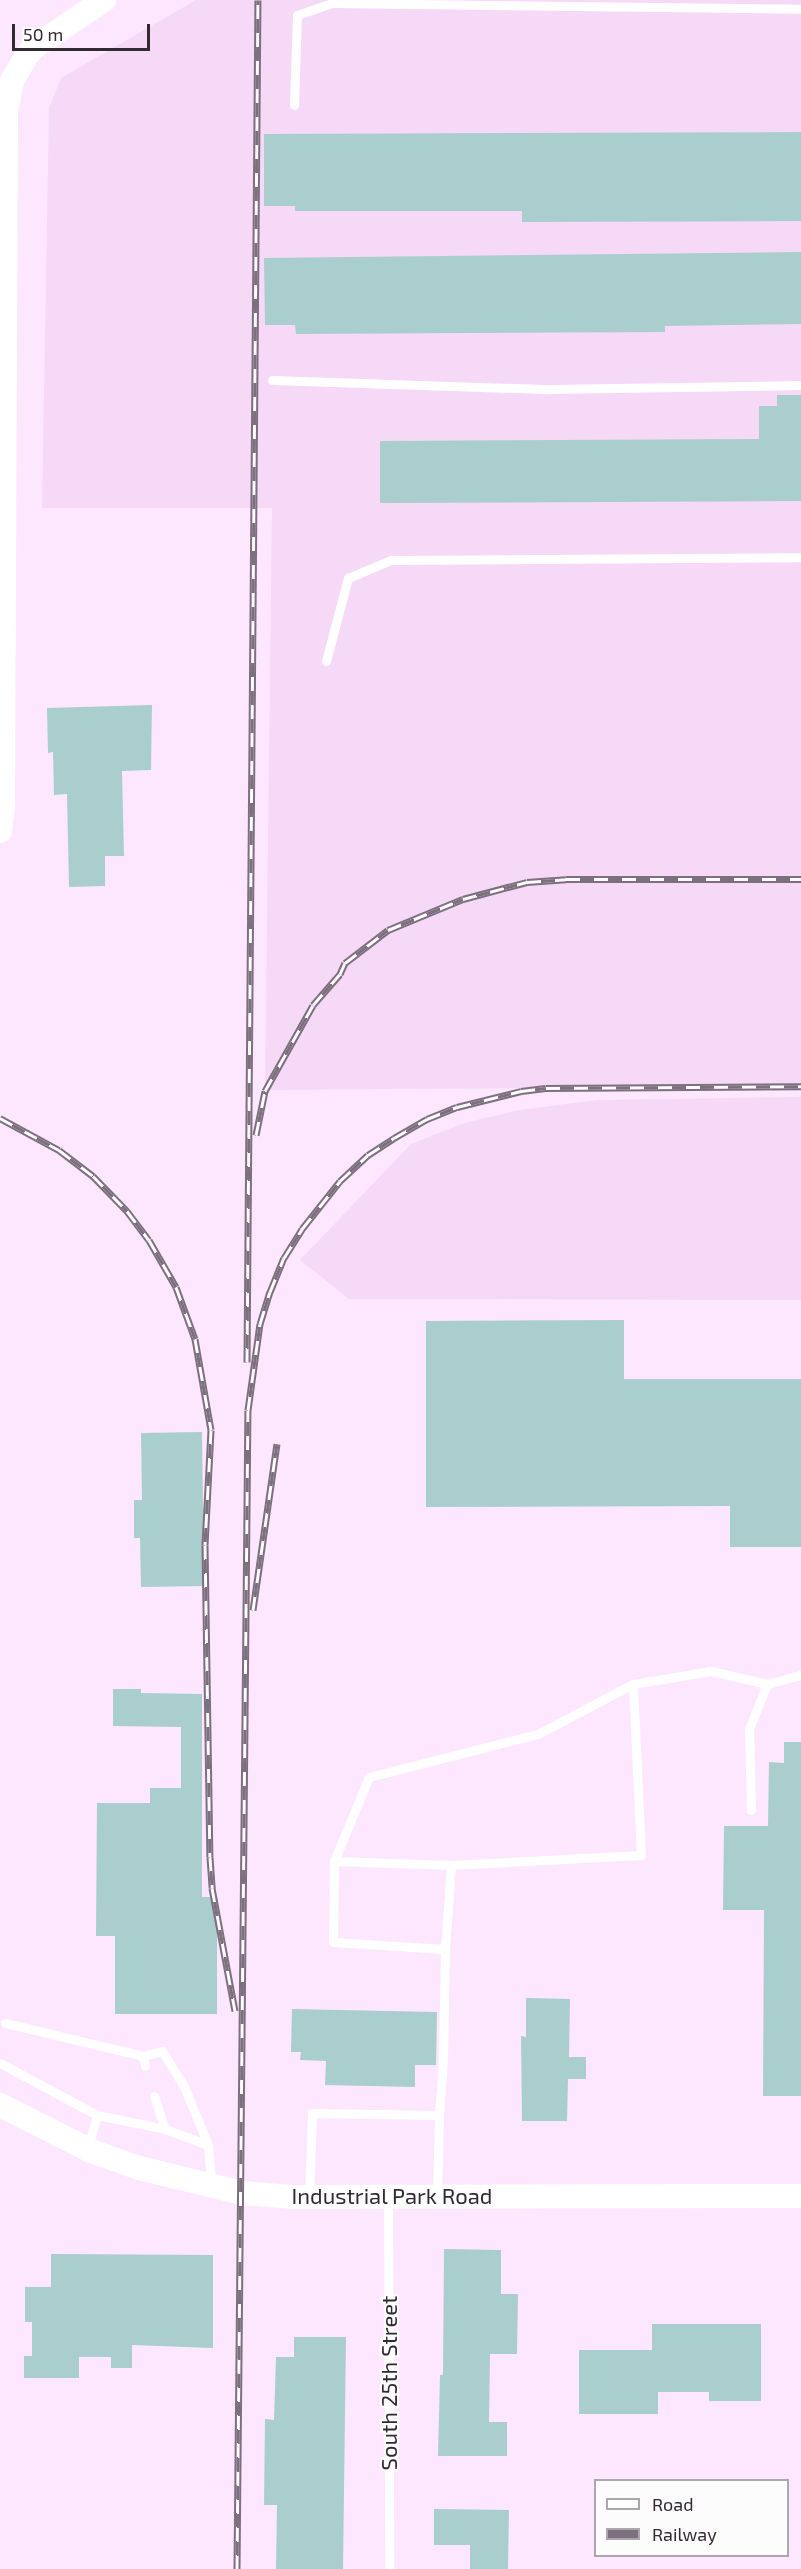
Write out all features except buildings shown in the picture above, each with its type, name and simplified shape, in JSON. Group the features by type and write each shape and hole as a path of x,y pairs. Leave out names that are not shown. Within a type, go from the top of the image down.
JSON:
{"street":[{"path":"0,831 3,805 2,530 6,84 37,45 104,0"},
{"name":"Industrial Park Road","path":"0,2105 88,2150 139,2169 242,2193 309,2196 801,2196"}],"lane":[{"path":"294,105 297,15 332,3 801,9"},
{"path":"272,380 550,388 801,385"},
{"path":"326,661 348,578 391,560 801,557"},
{"path":"445,1949 333,1942 334,1861 369,1778 538,1734 633,1684 711,1671 766,1684 801,1675"},
{"path":"334,1861 451,1865 641,1855 633,1684"},
{"path":"751,1810 749,1728 766,1684"},
{"path":"437,2196 445,1949 451,1865"},
{"path":"5,2023 144,2061 162,2051 183,2084 208,2145 211,2186"},
{"path":"0,2063 97,2115 165,2129 208,2145"},
{"path":"154,2096 165,2129"},
{"path":"309,2196 312,2113 439,2115"},
{"path":"88,2150 97,2115"},
{"name":"South 25th Street","path":"388,2196 389,2569"}],"shaded area":[{"path":"196,0 801,0 801,1086 265,1090 272,508 42,508 49,108 61,78"},
{"path":"801,1097 801,1300 349,1299 300,1260 411,1144 464,1123 519,1110 598,1100"}],"railway":[{"path":"247,1362 258,0"},
{"path":"256,1135 265,1091 313,1005 340,974 345,963 388,930 463,899 527,882 566,879 801,879"},
{"path":"237,2569 248,1410 260,1324 270,1292 284,1258 302,1229 340,1181 368,1155 394,1138 427,1119 457,1107 521,1091 546,1088 801,1086"},
{"path":"0,1118 59,1150 93,1176 127,1211 149,1240 176,1287 195,1339 211,1430 205,1545 210,1857 212,1888 235,2011"},
{"path":"253,1610 277,1444"}]}
